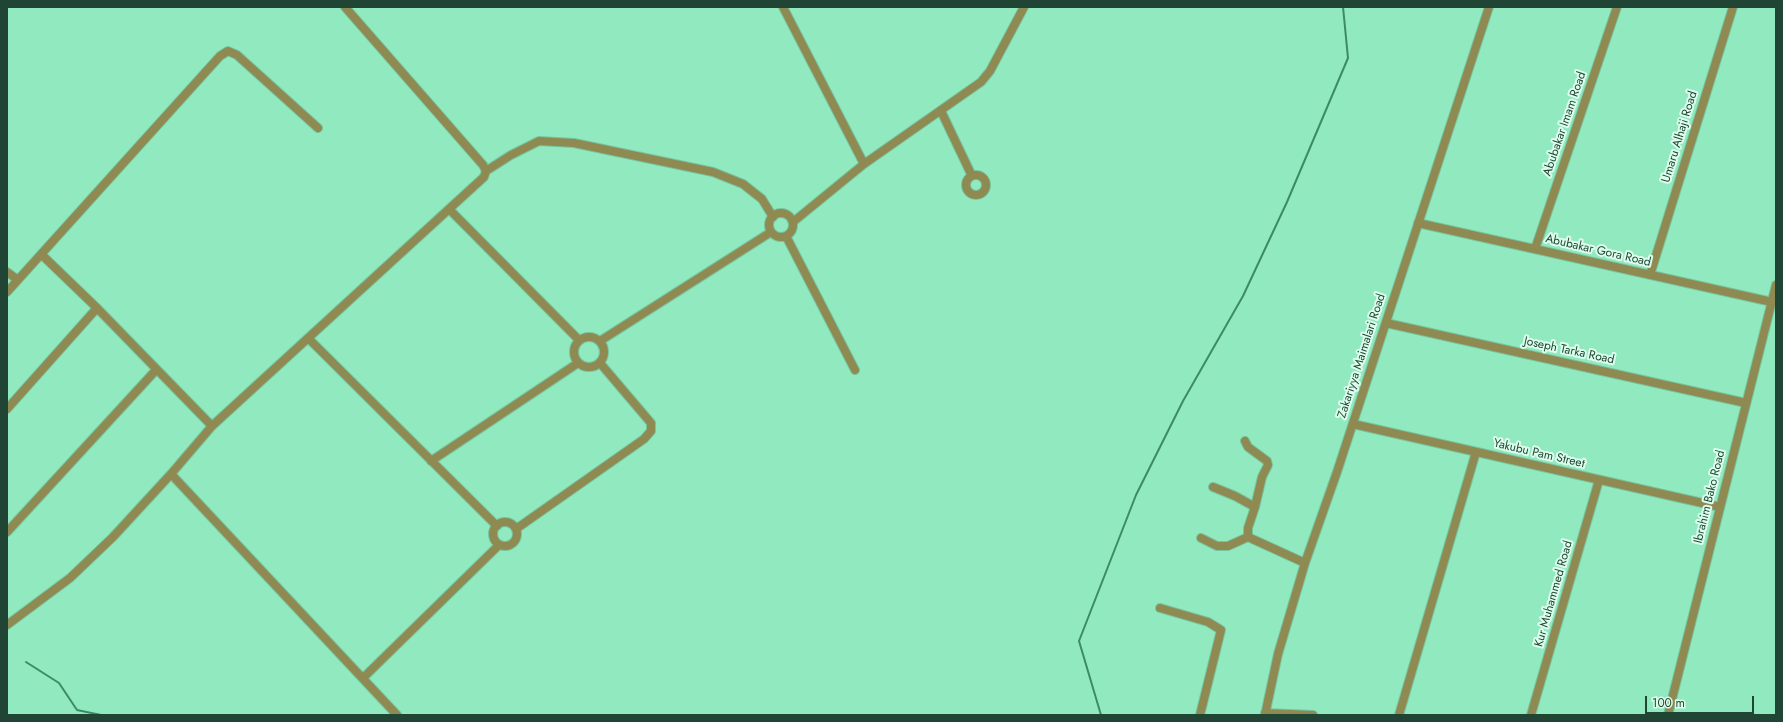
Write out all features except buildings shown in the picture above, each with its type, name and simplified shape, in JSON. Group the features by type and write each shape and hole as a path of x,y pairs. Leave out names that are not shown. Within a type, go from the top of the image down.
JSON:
{"street":[{"path":"345,7 483,165 486,171"},
{"path":"783,7 864,164"},
{"path":"793,222 864,164 981,82 990,71 1024,7"},
{"name":"Zakariyya Maimalari Road","path":"1265,714 1278,654 1305,563 1386,323 1489,7"},
{"name":"Abubakar Imam Road","path":"1535,249 1617,7"},
{"name":"Umaru Alhaji Road","path":"1650,275 1733,7"},
{"path":"7,292 220,56 228,51 237,55 318,128"},
{"path":"941,111 972,176"},
{"path":"7,625 70,578 113,537 171,474 212,426 484,177 486,171 511,155 539,141 574,143 713,172 743,184 762,199 773,217"},
{"path":"449,209 579,340"},
{"path":"777,214 787,215 793,222 793,228 786,236 776,236 770,227 773,217 777,214"},
{"name":"Abubakar Gora Road","path":"1418,222 1772,302"},
{"path":"600,341 772,232"},
{"path":"786,236 855,370"},
{"path":"42,254 212,426"},
{"path":"7,272 18,280"},
{"name":"Ibrahim Bako Road","path":"1668,715 1776,285"},
{"path":"7,409 97,308"},
{"name":"Joseph Tarka Road","path":"1386,323 1746,403"},
{"path":"589,337 600,341 604,348 604,356 600,363 589,368 578,364 573,352 579,340 589,337"},
{"path":"309,338 497,526"},
{"path":"516,529 644,439 651,431 652,423 600,363"},
{"path":"431,461 578,364"},
{"path":"7,532 156,370"},
{"name":"Yakubu Pam Street","path":"1352,424 1720,507"},
{"path":"1245,441 1248,447 1267,461 1268,465 1262,477 1248,528 1248,537"},
{"path":"1399,715 1476,452"},
{"path":"171,474 397,715"},
{"name":"Kur Muhammed Road","path":"1531,715 1599,480"},
{"path":"1213,487 1235,496 1255,507"},
{"path":"503,522 511,524 516,529 517,537 513,543 506,546 499,545 494,540 493,532 497,526 503,522"},
{"path":"1201,538 1218,546 1228,546 1248,537 1305,563"},
{"path":"363,678 499,545"},
{"path":"1160,608 1208,622 1221,630 1200,715"},
{"path":"1265,714 1313,715"}],"waterway":[{"path":"1101,715 1079,641 1136,495 1183,401 1243,296 1287,202 1348,58 1343,7"},
{"path":"26,662 59,683 77,710 101,715"}]}
